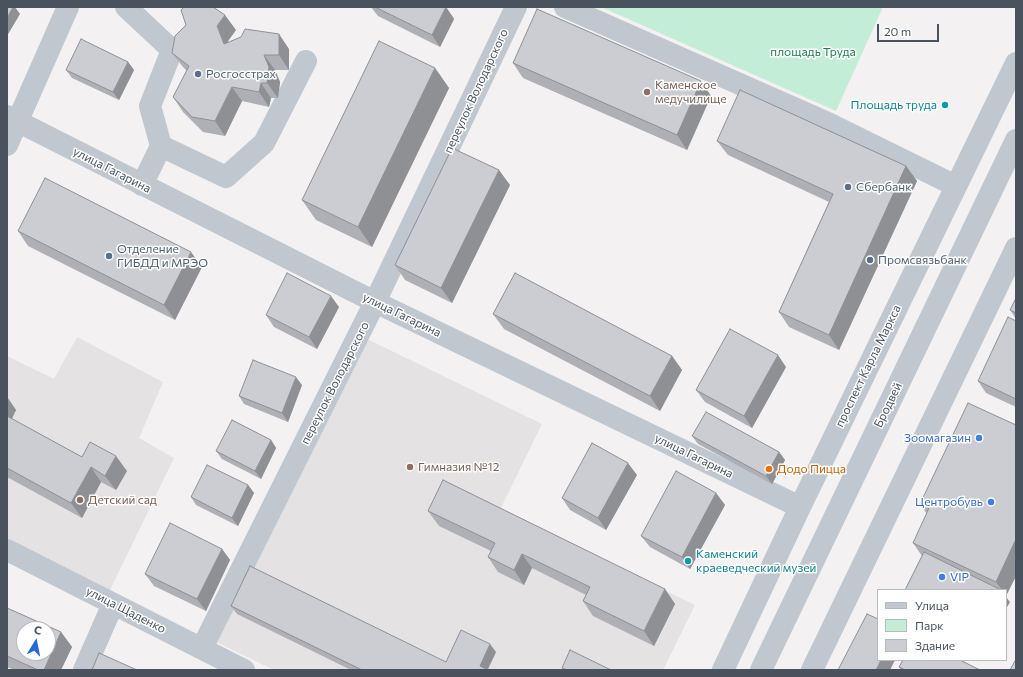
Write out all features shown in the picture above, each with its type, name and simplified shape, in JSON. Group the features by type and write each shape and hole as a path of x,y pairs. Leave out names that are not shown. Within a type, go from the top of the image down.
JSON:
{"street":[{"path":"7,145 12,119 68,7"},
{"path":"126,7 172,50 150,106 161,146 142,185"},
{"name":"переулок Володарского","path":"202,648 375,302 516,7"},
{"path":"565,7 828,123 956,186"},
{"path":"161,146 226,177 264,143 306,61"},
{"name":"проспект Карла Маркса","path":"722,670 1016,63"},
{"name":"улица Гагарина","path":"12,119 375,302 800,507"},
{"name":"Бродвей","path":"761,670 1016,140"},
{"path":"812,670 1016,248"},
{"name":"улица Щаденко","path":"7,550 244,670"},
{"path":"84,670 113,604"}],"shaded area":[{"name":"Детский сад","path":"77,337 163,382 139,438 174,458 109,592 7,541 7,356 54,379"},
{"name":"Гимназия №12","path":"363,337 542,424 500,510 695,605 663,670 274,670 214,641"}],"green space":[{"name":"площадь Труда","path":"601,7 883,7 836,111"}],"building":[{"path":"7,7 13,7 7,18"},
{"path":"184,7 213,7 225,15 217,26 224,44 241,37 245,29 279,34 279,55 264,55 269,67 267,83 261,83 259,92 232,87 215,121 192,117 173,97 189,66 172,53 175,36 186,25 181,10"},
{"path":"375,7 446,7 432,35"},
{"path":"537,9 701,81 677,135 513,63"},
{"path":"81,39 128,62 113,92 66,70"},
{"path":"379,41 435,68 358,227 302,200"},
{"path":"740,90 906,166 829,335 779,312 833,194 717,141"},
{"path":"452,148 499,170 441,288 395,265"},
{"path":"45,178 191,252 164,305 18,231"},
{"path":"287,273 331,296 309,337 266,315"},
{"path":"515,273 672,356 650,396 493,314"},
{"path":"1016,298 1016,313 1010,310"},
{"path":"1008,317 1016,321 1016,399 978,381"},
{"path":"730,329 778,355 744,416 696,390"},
{"path":"253,360 296,377 282,413 239,396"},
{"path":"968,403 1016,425 1016,539 996,582 913,543 929,508 920,504"},
{"path":"706,412 779,452 766,476 692,436"},
{"path":"7,416 82,457 90,442 116,456 105,476 91,467 71,503 7,468"},
{"path":"232,420 271,440 255,471 216,451"},
{"path":"592,443 628,463 598,518 562,498"},
{"path":"207,465 248,485 232,518 191,497"},
{"path":"676,471 716,493 682,557 641,536"},
{"path":"443,480 665,589 644,631 583,601 590,587 522,554 514,570 488,557 495,543 428,511"},
{"path":"170,523 222,549 197,599 145,574"},
{"path":"924,552 999,589 906,589"},
{"path":"250,566 446,662 461,630 490,644 480,666 488,670 362,670 231,606"},
{"path":"7,608 36,621 16,621 16,660 7,656"},
{"path":"867,614 877,619 877,661 880,661 876,670 838,670"},
{"path":"56,630 61,632 56,643"},
{"path":"570,650 611,670 567,670 562,668"},
{"path":"99,653 137,670 92,670"},
{"path":"1016,659 1016,670 1010,670"},
{"path":"18,661 48,661 44,670 38,670"},
{"path":"902,661 962,661 980,670 905,670 899,667"}],"place":[{"name":"Росгосстрах","path":"198,74"},
{"name":"Каменское медучилище","path":"647,92"},
{"name":"Площадь труда","path":"945,105"},
{"name":"Сбербанк","path":"848,187"},
{"name":"Отделение ГИБДД и МРЭО","path":"109,256"},
{"name":"Промсвязьбанк","path":"870,260"},
{"name":"Зоомагазин","path":"979,438"},
{"name":"Гимназия №12","path":"410,467"},
{"name":"Додо Пицца","path":"769,469"},
{"name":"Детский сад","path":"80,500"},
{"name":"Центробувь","path":"991,502"},
{"name":"Каменский краеведческий музей","path":"688,561"},
{"name":"VIP","path":"942,577"}]}
